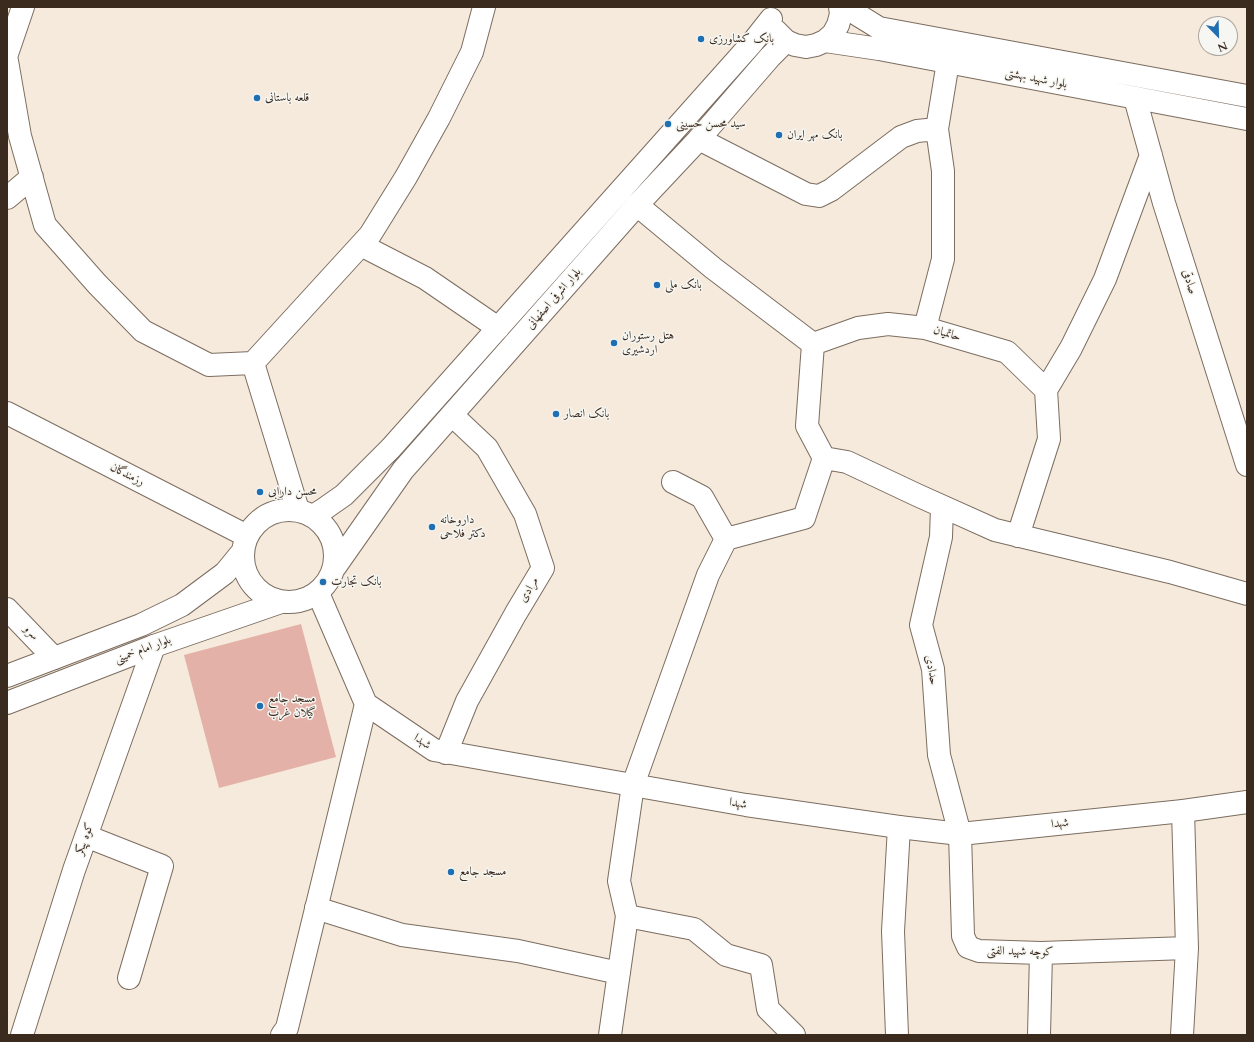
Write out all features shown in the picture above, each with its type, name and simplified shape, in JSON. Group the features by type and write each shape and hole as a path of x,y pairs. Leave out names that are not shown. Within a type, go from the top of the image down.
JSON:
{"street":[{"path":"7,54 23,7"},
{"path":"8,74 20,136 45,225 97,284 144,331 209,365 253,363 370,235 406,178 439,118 472,52 484,7"},
{"path":"770,13 774,28 779,35 786,41 795,45 806,47 825,41 833,34 841,14 840,7"},
{"name":"بلوار شهید بهشتی","path":"845,7 879,28 1247,96"},
{"name":"بلوار اشرفی اصفهانی","path":"305,513 324,509 344,495 391,448 752,43 770,13"},
{"name":"بلوار اشرفی اصفهانی","path":"335,567 403,470 638,205 699,140 770,57 786,41"},
{"name":"بلوار شهید بهشتی","path":"825,41 948,62 1247,119"},
{"name":"حاتمیان","path":"948,62 937,128 943,171 943,260 925,328 1007,352 1046,390"},
{"name":"صادقی","path":"1135,98 1164,203 1247,465"},
{"path":"699,140 806,194 819,196 831,190 901,137 937,128"},
{"path":"1018,536 1049,439 1046,390 1071,348 1105,279 1151,155"},
{"path":"7,198 32,177"},
{"path":"638,205 713,268 813,344"},
{"path":"362,245 425,278 498,328"},
{"path":"813,344 858,328 888,324 925,328"},
{"path":"610,1035 627,916 619,881 633,785 708,575 726,539 804,518 824,458 807,426 813,344"},
{"path":"253,363 305,513"},
{"name":"رزمندگان","path":"7,413 245,544"},
{"name":"مرادی","path":"446,753 467,701 542,568 525,514 487,448 452,415"},
{"path":"824,458 847,462 942,507 995,530 1170,572 1247,594"},
{"path":"673,482 702,497 726,539"},
{"name":"حدادی","path":"942,507 941,537 921,625 933,669 939,755 960,834"},
{"path":"282,510 305,513 324,525 332,538 336,552 335,567 328,582 318,593 306,599 293,602 281,602 267,597 256,589 248,578 244,565 245,544 256,524 268,515 282,510"},
{"name":"بلوار امام خمینی","path":"7,676 141,625 182,605 225,573 245,544"},
{"path":"282,1035 287,1028 366,704 318,593"},
{"name":"بلوار امام خمینی","path":"7,703 154,646 281,602"},
{"name":"سرو","path":"7,609 54,658"},
{"name":"کوه پیکر","path":"22,1035 86,836 154,646"},
{"name":"شهدا","path":"366,704 434,750 446,753 746,805 899,827 960,834 1183,811 1247,802"},
{"path":"1182,1035 1187,948 1183,811"},
{"path":"897,1035 893,932 899,827"},
{"name":"کوچه شهید الفتی","path":"960,834 963,936 968,947 979,951 1041,953 1187,948"},
{"path":"86,836 162,866 129,978"},
{"path":"316,908 402,935 518,951 619,973"},
{"path":"627,916 694,930 726,955 761,965 768,1009 794,1035"},
{"path":"1039,1035 1041,953"}],"building":[{"name":"مسجد جامع گیلان غرب","path":"301,624 336,757 219,788 184,655"}],"place":[{"name":"بانک کشاورزی","path":"701,39"},
{"name":"قلعه باستانی","path":"257,98"},
{"name":"سید محسن حسینی","path":"668,124"},
{"name":"بانک مهر ایران","path":"779,135"},
{"name":"بانک ملی","path":"657,285"},
{"name":"هتل رستوران اردشیری","path":"614,343"},
{"name":"بانک انصار","path":"556,414"},
{"name":"محسن دارابی","path":"260,492"},
{"name":"داروخانه دکتر فلاحی","path":"432,527"},
{"name":"بانک تجارت","path":"323,582"},
{"name":"مسجد جامع گیلان غرب","path":"260,706"},
{"name":"مسجد جامع","path":"451,872"}]}
